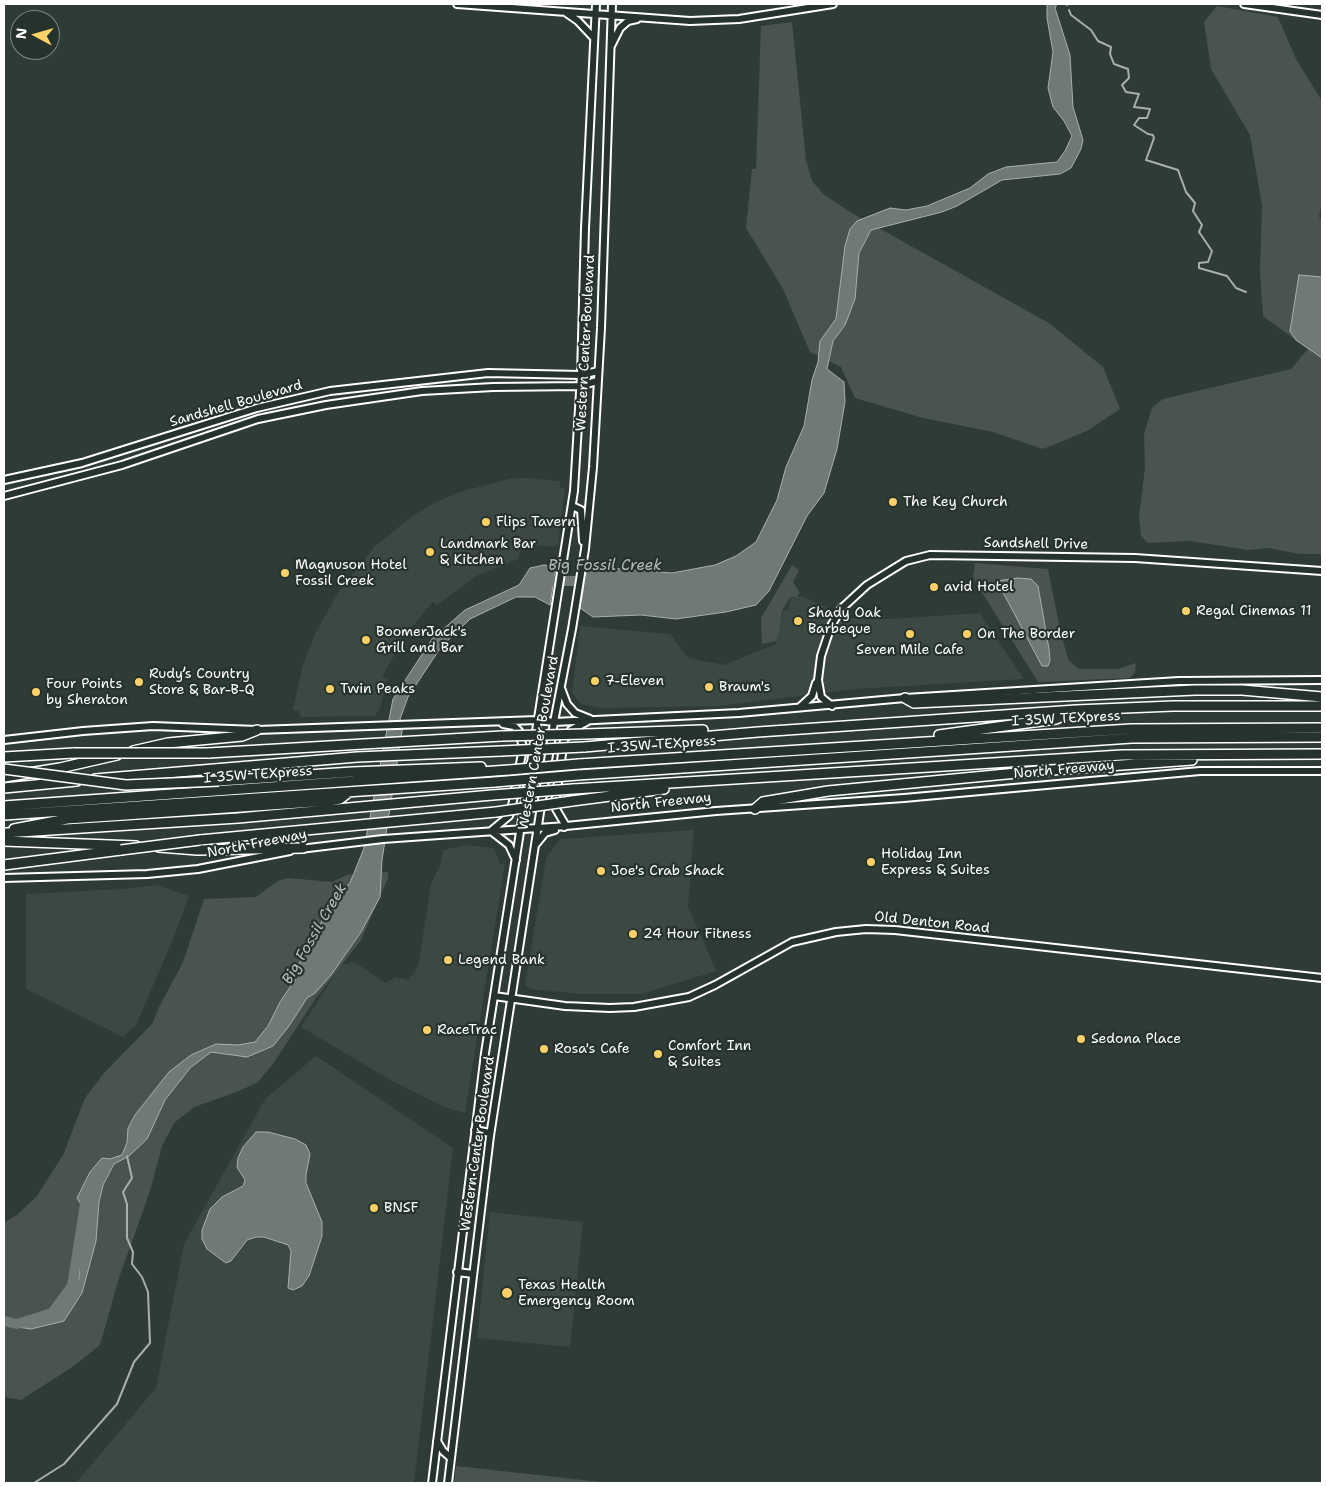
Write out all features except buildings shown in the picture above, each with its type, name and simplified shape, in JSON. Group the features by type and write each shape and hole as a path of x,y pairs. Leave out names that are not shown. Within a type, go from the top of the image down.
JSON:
{"highway":[{"path":"905,698 914,703 924,703 1195,690 1242,690 1322,697"},
{"path":"4,788 357,757 584,747 758,732 1076,710 1173,706 1322,706"},
{"path":"848,746 1048,720 1076,710"},
{"path":"4,757 74,753 208,753 502,736 661,733 738,728 758,732"},
{"name":"I 35W TEXpress","path":"4,815 351,786 417,773 497,766 509,770 848,746 1130,729 1322,728"},
{"path":"4,777 60,768 168,743 242,736 257,730"},
{"name":"I 35W TEXpress","path":"4,806 351,786 414,787 1132,738 1322,736"},
{"path":"754,808 763,802 828,791 1144,762 1254,759 1264,753"},
{"name":"North Freeway","path":"4,833 349,808 573,789 1122,755 1322,754"},
{"path":"4,769 126,785 352,772 417,773"},
{"path":"4,865 200,840 496,812 670,789 683,783"},
{"path":"4,833 43,822 129,814 328,801 340,799 351,786"},
{"path":"4,841 84,842 197,850 303,848"}],"main road":[{"path":"457,4 480,4 690,21 739,20 833,4"},
{"name":"Western Center Boulevard","path":"432,1483 475,1130 494,996 572,506 581,375 593,37 596,4"},
{"name":"Western Center Boulevard","path":"448,1483 490,1132 554,722 585,549 593,467 598,370 612,4"},
{"path":"1244,4 1322,15"},
{"path":"564,11 578,21 593,37"},
{"path":"610,50 620,28 628,21 642,18"},
{"name":"Sandshell Boulevard","path":"4,480 82,464 257,408 330,391 488,373 581,375 598,370"},
{"name":"Sandshell Boulevard","path":"4,496 122,465 258,419 326,405 422,391 493,387 580,386 597,382"},
{"path":"572,506 581,510 585,549"},
{"name":"Sandshell Drive","path":"799,708 810,698 818,680 824,643 841,609 867,585 886,571 906,561 930,555 1135,558 1322,571"},
{"path":"818,680 821,697 833,706"},
{"path":"4,740 83,731 153,726 257,730 537,720 554,722 833,706 905,698 1179,681 1322,680"},
{"path":"561,688 567,704 575,713 591,720"},
{"path":"534,850 544,832 566,826 557,813 555,803 564,740 571,730 591,720"},
{"path":"492,722 514,726 520,735 523,748 511,811 509,816 491,831 509,845 516,860"},
{"name":"North Freeway","path":"4,878 147,874 244,862 303,848 404,837 566,826 754,808 1200,771 1322,771"},
{"name":"Old Denton Road","path":"494,996 565,1006 610,1008 689,997 715,985 792,942 836,932 866,929 895,930 1322,978"},
{"path":"475,1130 490,1132"},
{"path":"457,1272 473,1274"},
{"path":"437,1440 443,1451 451,1458"}],"shaded area":[{"path":"1217,6 1278,17 1296,59 1322,101 1322,201 1319,217 1322,219 1322,554 1299,554 1268,548 1248,550 1190,541 1148,543 1141,536 1139,517 1145,468 1144,434 1152,408 1163,399 1291,369 1308,349 1263,316 1260,271 1262,206 1250,135 1211,69 1204,22"},
{"path":"792,22 806,160 812,181 823,194 850,212 1049,323 1103,367 1120,409 1087,431 1043,449 993,432 923,418 855,398 841,367 810,352 783,289 746,228 752,169 756,169 761,26"},
{"path":"525,478 560,481 560,487 565,488 558,544 554,547 526,544 521,548 518,559 476,576 437,605 433,602 410,629 382,676 388,679 380,708 375,716 300,717 299,711 293,710 302,668 316,632 338,593 375,546 411,517 436,502 463,491 509,479"},
{"path":"975,563 1048,569 1061,634 1069,661 1079,669 1118,669 1136,663 1135,672 1130,678 1038,682 976,583 973,576"},
{"path":"792,565 799,570 793,582 800,593 797,597 790,597 782,611 776,641 762,644 761,618"},
{"path":"801,596 851,618 891,619 980,613 1024,679 855,689 720,706 600,708 581,704 572,693 580,626 670,634 688,658 724,665 776,644 783,611 788,610 791,598"},
{"path":"694,830 688,906 716,971 642,994 580,994 531,989 525,985 546,858 560,839"},
{"path":"466,845 494,848 500,864 505,863 465,1113 444,1107 394,1082 301,1027 341,965 354,962 386,983 396,977 408,980 415,972 419,962 431,884 440,866 443,850"},
{"path":"388,872 388,878 361,940 316,998 273,1064 258,1082 237,1092 194,1107 174,1123 162,1146 150,1191 119,1278 100,1345 74,1366 21,1400 4,1397 4,1222 17,1215 37,1196 63,1155 85,1098 104,1073 152,1024 183,962 204,899 256,897 278,881 288,878 332,882 347,875"},
{"path":"156,885 189,896 174,937 136,1025 123,1037 26,989 26,894 123,889"},
{"path":"316,1056 453,1148 414,1483 76,1483 156,1388 184,1244 265,1099"},
{"path":"490,1212 583,1222 570,1347 477,1338"},
{"path":"456,1466 610,1483 454,1483"}],"water":[{"path":"1047,4 1057,4 1055,8 1070,55 1073,107 1083,140 1081,149 1071,168 1060,174 1002,180 957,206 942,212 871,230 859,253 855,299 845,325 833,341 827,369 844,382 845,402 837,449 824,493 807,516 769,591 756,605 726,612 676,619 641,615 593,617 580,608 587,566 672,573 715,565 736,556 756,542 777,500 786,467 804,426 812,380 818,362 820,341 836,319 845,246 850,229 857,221 890,208 906,210 927,206 970,188 988,174 1006,167 1057,162 1072,136 1064,121 1053,107 1048,88 1053,52 1047,18"},
{"path":"1299,275 1322,277 1322,358 1296,340 1290,331"},
{"path":"544,565 556,567 550,605 535,597 516,597 470,619 441,647 408,697 400,719 403,725 382,860 380,897 361,932 331,975 315,993 307,998 273,1046 247,1057 211,1052 190,1068 165,1100 147,1139 129,1156 114,1164 103,1185 99,1202 96,1241 82,1293 64,1321 31,1329 4,1325 4,1320 34,1323 54,1314 68,1298 79,1278 82,1206 77,1198 90,1172 102,1158 110,1159 122,1155 127,1143 128,1128 135,1115 169,1072 191,1055 216,1044 238,1045 255,1042 268,1026 280,1002 295,980 299,964 332,902 350,883 364,848 393,699 432,639 465,610 519,585 530,568"},
{"path":"1018,578 1031,579 1038,586 1049,649 1050,660 1048,666 1042,666 997,581"},
{"path":"256,1132 268,1132 295,1139 306,1145 310,1154 306,1183 322,1222 322,1236 309,1276 302,1286 293,1290 288,1288 291,1251 288,1245 264,1237 256,1237 247,1240 231,1261 226,1263 207,1249 202,1239 202,1230 210,1209 222,1197 243,1186 245,1180 237,1167 238,1158 243,1147"}],"waterway":[{"path":"1069,10 1071,15 1091,30 1098,41 1111,47 1110,54 1114,64 1128,69 1129,78 1122,85 1126,92 1139,94 1134,107 1150,109 1147,118 1139,118 1134,125 1153,135 1154,138 1146,160 1178,170 1186,192 1195,203 1193,211 1202,225 1199,232 1212,251 1208,262 1199,263 1199,268 1227,276 1236,288 1246,292"},
{"name":"Big Fossil Creek","path":"541,581 589,581"},
{"path":"34,1483 64,1464 117,1404 134,1362 150,1343 148,1292 142,1277 132,1264 133,1252 127,1238 127,1204 123,1192 132,1178 127,1156"},
{"name":"Big Fossil Creek","path":"4,1321 17,1324 52,1313 72,1286 85,1204"}],"place":[{"name":"The Key Church","path":"893,502"},
{"name":"Flips Tavern","path":"486,522"},
{"name":"Landmark Bar & Kitchen","path":"430,552"},
{"name":"Magnuson Hotel Fossil Creek","path":"285,573"},
{"name":"avid Hotel","path":"934,587"},
{"name":"Regal Cinemas 11","path":"1186,611"},
{"name":"Shady Oak Barbeque","path":"798,621"},
{"name":"Seven Mile Cafe","path":"910,634"},
{"name":"On The Border","path":"967,634"},
{"name":"BoomerJack's Grill and Bar","path":"366,640"},
{"name":"7-Eleven","path":"595,681"},
{"name":"Rudy’s Country Store & Bar-B-Q","path":"139,682"},
{"name":"Braum's","path":"709,687"},
{"name":"Twin Peaks","path":"330,689"},
{"name":"Four Points by Sheraton","path":"36,692"},
{"name":"Holiday Inn Express & Suites","path":"871,862"},
{"name":"Joe's Crab Shack","path":"601,871"},
{"name":"24 Hour Fitness","path":"633,934"},
{"name":"Legend Bank","path":"448,960"},
{"name":"RaceTrac","path":"427,1030"},
{"name":"Sedona Place","path":"1081,1039"},
{"name":"Rosa's Cafe","path":"544,1049"},
{"name":"Comfort Inn & Suites","path":"658,1054"},
{"name":"BNSF","path":"374,1208"},
{"name":"Texas Health Emergency Room","path":"507,1293"}]}
